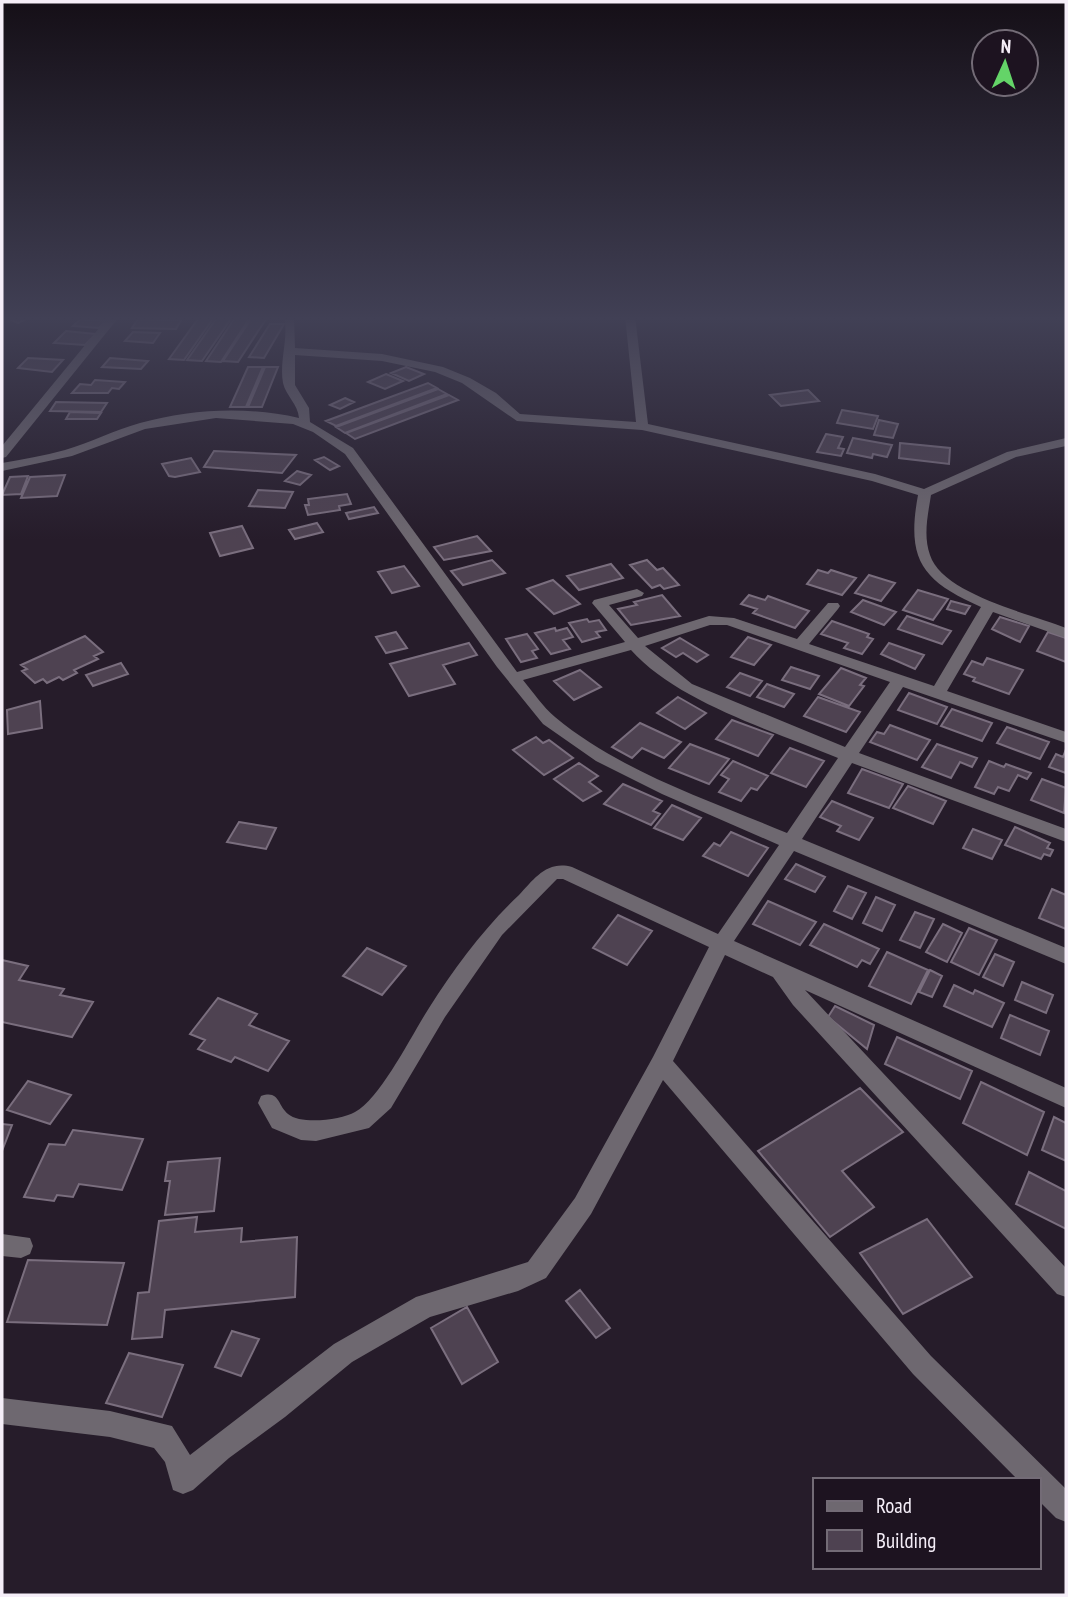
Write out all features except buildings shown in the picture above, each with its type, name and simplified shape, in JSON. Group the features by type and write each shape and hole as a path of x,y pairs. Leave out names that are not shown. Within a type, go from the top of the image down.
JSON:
{"street":[{"path":"2,454 54,391"},
{"path":"291,391 305,409 307,415 303,424"},
{"path":"486,391 498,398 517,417 642,426 875,478 925,493 1012,454 1045,443 1066,442"},
{"path":"638,391 642,426"},
{"path":"2,467 68,453 142,426 192,416 242,414 280,417 317,429 349,451 513,678 549,720 601,757 668,790 1066,956"},
{"path":"925,493 919,525 927,566 959,590 989,606 1066,634"},
{"path":"636,593 599,603 663,672 686,688 848,755 1066,836"},
{"path":"799,646 832,606"},
{"path":"937,694 989,606"},
{"path":"513,678 709,620 729,621 898,682 1066,738"},
{"path":"2,1411 110,1423 162,1436 177,1456 183,1480 219,1448 276,1408 344,1353 425,1306 518,1279 537,1270 583,1206 661,1063 709,963 898,682"},
{"path":"269,1103 281,1121 301,1130 316,1131 361,1121 383,1101 438,1011 495,930 552,873 565,872 1066,1098"},
{"path":"780,971 800,999 874,1081 1065,1283"},
{"path":"661,1063 922,1365 1036,1478"},
{"path":"1040,1482 1066,1508"}]}
